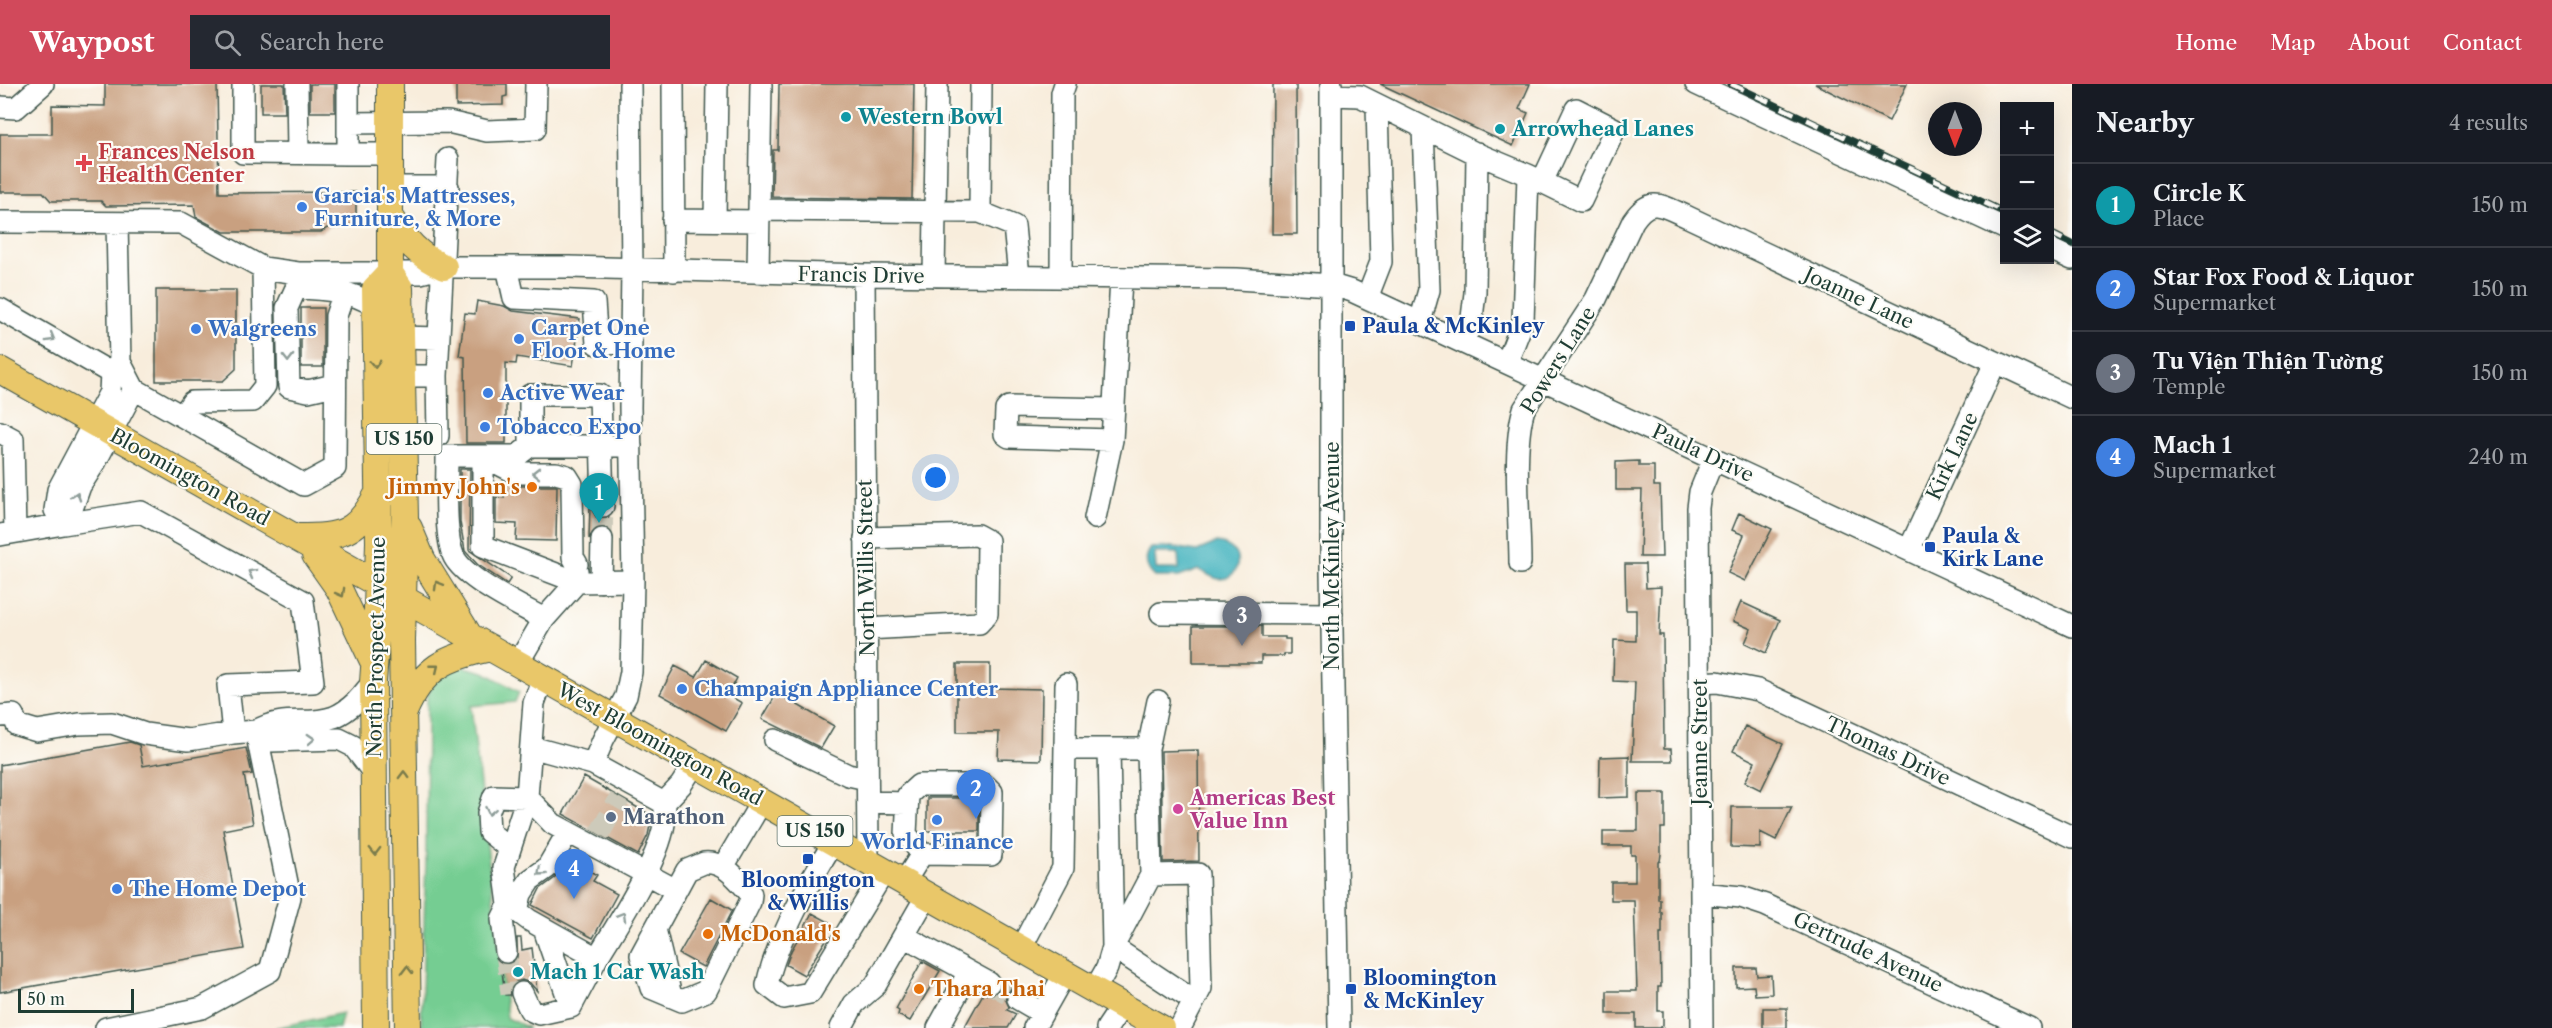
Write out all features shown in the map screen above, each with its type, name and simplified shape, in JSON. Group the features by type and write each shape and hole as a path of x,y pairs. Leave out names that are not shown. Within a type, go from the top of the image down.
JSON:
{"main road":[{"name":"North Prospect Avenue","path":"390,84 390,273 400,288 405,517 403,716 408,1028"},
{"path":"390,216 406,241 420,255 444,267"},
{"name":"North Prospect Avenue","path":"376,1028 373,672 378,586 378,493 375,289 390,273"},
{"name":"Bloomington Road","path":"0,370 378,586"},
{"path":"373,672 339,589 330,574 302,542 350,530 363,519 378,493"},
{"path":"405,517 422,559 469,635"},
{"name":"West Bloomington Road","path":"378,586 469,635 1095,989 1114,1018 1161,1028"},
{"path":"403,716 419,684 435,667 457,656 491,648"}],"street":[{"path":"0,107 16,108 43,84"},
{"path":"243,84 243,153 390,154"},
{"path":"297,84 298,153"},
{"path":"348,84 348,154"},
{"path":"348,123 448,122 487,131 535,129 536,84"},
{"path":"593,764 626,696 632,672 630,84"},
{"path":"673,84 674,271"},
{"path":"715,220 717,84"},
{"path":"758,273 761,84"},
{"path":"934,276 937,84"},
{"path":"980,212 981,84"},
{"path":"1061,276 1062,93 1065,84"},
{"path":"1696,84 2000,226"},
{"path":"1331,89 1360,96 1423,128 1535,178 1523,321 1507,362"},
{"name":"North McKinley Avenue","path":"1331,89 1332,614 1339,1028"},
{"path":"1367,298 1381,262 1377,105"},
{"path":"1420,322 1429,290 1423,128"},
{"path":"1462,341 1471,326 1475,293 1477,153"},
{"path":"438,436 438,338 444,267 448,159"},
{"path":"390,187 448,187"},
{"name":"Joanne Lane","path":"1645,207 1660,205 1688,217 2072,398"},
{"name":"Powers Lane","path":"1520,563 1519,424 1524,409 1588,313 1633,221 1645,207"},
{"path":"674,220 715,220 759,215 980,212 1014,226 1019,276"},
{"path":"0,222 181,223 262,268 297,281 363,298 375,306"},
{"path":"102,428 116,367 117,223"},
{"path":"2054,251 2072,259"},
{"name":"Francis Drive","path":"297,281 390,273 420,273 444,267 507,267 864,275 1237,279 1332,285"},
{"path":"507,267 514,298 594,302 597,344 631,343"},
{"path":"182,416 192,402 253,401 265,386 262,268"},
{"name":"North Willis Street","path":"864,275 867,802 886,871"},
{"path":"1095,518 1112,440 1121,279"},
{"path":"297,281 287,308 289,387 308,392 334,384"},
{"name":"Paula Drive","path":"1332,285 1367,298 1462,341 2072,626"},
{"path":"0,309 116,367 134,389 304,485 335,468 336,316 344,292"},
{"path":"400,337 438,338"},
{"name":"Kirk Lane","path":"1909,550 1995,363"},
{"path":"401,376 437,376"},
{"path":"63,524 55,510 58,489 102,428 134,389"},
{"path":"530,446 530,395 600,395 603,506"},
{"path":"1112,440 1008,437 1005,434 1006,410 1010,407 1114,409"},
{"path":"0,432 13,440 8,533 141,512 303,601 314,682 228,685 233,733"},
{"path":"544,619 466,572 454,557 450,540 447,456 517,456 530,446 631,446"},
{"path":"518,663 544,619 577,573 577,446"},
{"path":"483,456 483,546 601,582 633,581"},
{"path":"483,456 516,473 556,473 567,476 572,484 573,557 577,573"},
{"name":"Jeanne Street","path":"1702,1028 1699,500 1702,484 1713,460"},
{"path":"865,538 977,535 988,541 987,614 979,623 866,629"},
{"path":"601,582 602,539"},
{"path":"1161,613 1332,614"},
{"path":"0,716 13,715 17,725 37,731 79,724 112,723 145,734 188,740 256,731 270,722 333,717 353,705 373,672"},
{"path":"512,951 514,918 504,867 526,797 534,703 543,678"},
{"name":"Thomas Drive","path":"1700,683 1717,682 1758,690 2072,837"},
{"path":"1021,948 1063,868 1066,684"},
{"path":"1095,989 1107,968 1113,947 1151,875 1148,749 1158,701"},
{"path":"256,731 271,741 339,739 353,746 374,772"},
{"path":"106,1028 202,1008 270,971 291,897 256,731"},
{"path":"775,740 848,775 867,780"},
{"path":"531,747 593,764 625,790 664,803"},
{"path":"1065,749 1148,749"},
{"path":"1109,749 1113,947"},
{"path":"664,803 681,785 695,763"},
{"path":"834,842 772,961 767,985 784,998 810,993 886,871 922,854 991,855 992,792 985,785 919,785 908,795 906,834 922,854"},
{"path":"510,849 489,832 488,813 494,796 526,797 553,824 567,832 596,840 676,890"},
{"path":"723,867 762,801"},
{"path":"867,802 907,803"},
{"path":"517,994 530,1010 539,1014 571,1007 646,873 664,828 667,813 664,803"},
{"path":"513,908 531,880 547,868 567,832"},
{"path":"712,862 723,867 752,894 706,990 682,1001 651,988 641,955 687,870 712,862"},
{"path":"1151,875 1198,874 1201,988 1180,1028"},
{"name":"Gertrude Avenue","path":"1701,893 1741,897 1765,905 2029,1028"},
{"path":"841,1028 854,1004 875,986 927,895"},
{"path":"513,908 544,929 597,958"},
{"path":"544,929 571,1007"},
{"path":"904,936 989,983"},
{"path":"1113,947 1194,1001"},
{"path":"938,1028 969,972"},
{"path":"1018,999 1038,1021 1065,973"}],"green space":[{"path":"456,665 484,672 519,692 515,702 471,706 507,1018 529,1028 421,1028 426,859 427,698 435,677"},
{"path":"343,1013 339,1028 275,1028"}],"water":[{"path":"1216,543 1225,545 1236,555 1236,568 1228,577 1220,579 1198,570 1179,577 1155,577 1149,570 1146,559 1151,548 1172,547 1197,551","holes":["1155,553 1178,553 1179,569 1156,569"]}],"building":[{"path":"105,84 217,84 219,193 356,192 356,225 332,225 321,232 224,232 196,217 194,205 106,206 101,201 51,201 43,192 0,192 0,134 52,134 52,105 105,106"},
{"path":"261,84 284,84 285,113 261,113"},
{"path":"310,84 335,84 335,112 310,112"},
{"path":"456,84 507,84 507,96 503,97 503,105 456,106"},
{"name":"Western Bowl","path":"779,84 914,84 912,199 772,197 773,150 778,150"},
{"path":"1273,84 1296,84 1297,234 1272,234"},
{"name":"Arrowhead Lanes","path":"1380,84 1530,84 1519,109 1528,113 1513,146"},
{"path":"1815,84 1907,84 1889,121"},
{"name":"Walgreens","path":"156,290 236,290 236,369 223,381 156,381"},
{"name":"Carpet One Floor & Home","path":"477,301 504,306 513,311 580,319 573,366 517,357 516,364 506,363 506,443 466,443 465,357 459,356 465,313 475,314"},
{"path":"301,308 323,308 323,367 301,367"},
{"path":"1639,461 1639,466 1654,466 1654,486 1660,486 1662,557 1640,557 1642,490 1616,490 1616,462"},
{"path":"460,469 470,469 469,550 511,578 507,584 478,565 465,551 460,522"},
{"path":"505,481 516,486 557,486 556,541 516,540 517,524 496,523 496,497 504,498"},
{"path":"590,506 596,517 609,517 609,528 602,526 595,528 589,539"},
{"path":"1739,513 1772,529 1745,581 1728,573 1744,535 1732,530"},
{"path":"1625,564 1645,564 1646,588 1661,587 1659,635 1663,635 1664,749 1671,749 1672,761 1632,761 1635,682 1613,681 1614,640 1636,641 1636,610 1626,610"},
{"path":"1741,602 1780,620 1766,653 1745,643 1751,629 1733,621"},
{"path":"1193,626 1262,626 1262,637 1290,639 1290,654 1261,656 1261,663 1193,663"},
{"path":"706,660 737,678 728,695 742,703 726,731 660,694 675,666 696,677"},
{"path":"957,664 990,664 990,688 1042,689 1041,760 998,759 999,732 957,732"},
{"path":"777,693 834,726 821,748 762,719"},
{"path":"1745,726 1783,744 1761,790 1745,782 1755,762 1733,751"},
{"name":"The Home Depot","path":"130,742 139,745 143,766 246,748 252,774 244,775 253,824 223,830 244,949 0,992 0,765"},
{"name":"Americas Best Value Inn","path":"1198,750 1199,861 1163,862 1161,751"},
{"path":"1629,756 1629,797 1599,798 1600,757"},
{"name":"Marathon","path":"584,777 652,816 648,835 638,855 563,814"},
{"path":"1638,793 1665,793 1665,828 1661,828 1661,854 1658,862 1658,899 1660,899 1660,912 1662,912 1662,933 1660,933 1661,987 1658,987 1658,1011 1663,1011 1663,1026 1659,1028 1636,1028 1636,1014 1607,1014 1607,991 1637,991 1634,900 1611,900 1611,882 1635,882 1635,855 1631,855 1631,846 1603,846 1603,831 1638,831"},
{"path":"927,798 979,798 979,831 927,831"},
{"path":"1732,807 1792,807 1776,840 1760,832 1760,848 1731,847"},
{"path":"564,864 580,873 583,867 597,875 593,881 617,894 593,938 532,905 540,889 555,878"},
{"name":"McDonald's","path":"711,898 732,910 703,967 679,954"},
{"path":"812,913 829,922 828,925 831,927 824,939 826,940 804,975 786,965"},
{"name":"Mach 1 Car Wash","path":"517,938 521,938 522,950 532,948 537,991 530,983 522,980 511,986 510,995 505,995 501,964 508,965 517,958"},
{"name":"Thara Thai","path":"922,961 940,971 910,1021 898,1015 899,1011 896,1009"},
{"path":"1736,968 1756,968 1757,976 1771,975 1772,994 1755,995 1754,986 1736,987"},
{"path":"1002,983 1011,988 1005,998 1009,1007 1007,1010 1016,1014 1008,1028 964,1028 983,994 995,994 1000,990"},
{"path":"1763,1008 1787,1008 1787,1028 1763,1028"}],"tunnel":[{"path":"602,539 603,506"},
{"path":"599,834 620,798"},
{"path":"506,952 511,994"},
{"path":"989,983 1018,999"}],"railway":[{"path":"1731,84 2000,210"},
{"path":"2054,235 2072,244"}],"place":[{"name":"Western Bowl","path":"846,117"},
{"name":"Arrowhead Lanes","path":"1500,129"},
{"name":"Frances Nelson Health Center","path":"84,163"},
{"name":"Garcia's Mattresses, Furniture, & More","path":"302,207"},
{"name":"Paula & McKinley","path":"1350,326"},
{"name":"Walgreens","path":"196,329"},
{"name":"Carpet One Floor & Home","path":"519,339"},
{"name":"Active Wear","path":"488,393"},
{"name":"Tobacco Expo","path":"485,427"},
{"name":"Jimmy John's","path":"532,487"},
{"name":"Circle K","path":"599,523"},
{"name":"Paula & Kirk Lane","path":"1930,547"},
{"name":"Tu Viện Thiện Tường","path":"1242,646"},
{"name":"Champaign Appliance Center","path":"682,689"},
{"name":"Americas Best Value Inn","path":"1178,809"},
{"name":"Marathon","path":"611,817"},
{"name":"Star Fox Food & Liquor","path":"976,819"},
{"name":"World Finance","path":"937,820"},
{"name":"Bloomington & Willis","path":"808,859"},
{"name":"The Home Depot","path":"117,889"},
{"name":"Mach 1","path":"574,899"},
{"name":"McDonald's","path":"708,934"},
{"name":"Mach 1 Car Wash","path":"518,972"},
{"name":"Thara Thai","path":"919,989"},
{"name":"Bloomington & McKinley","path":"1351,989"}]}
